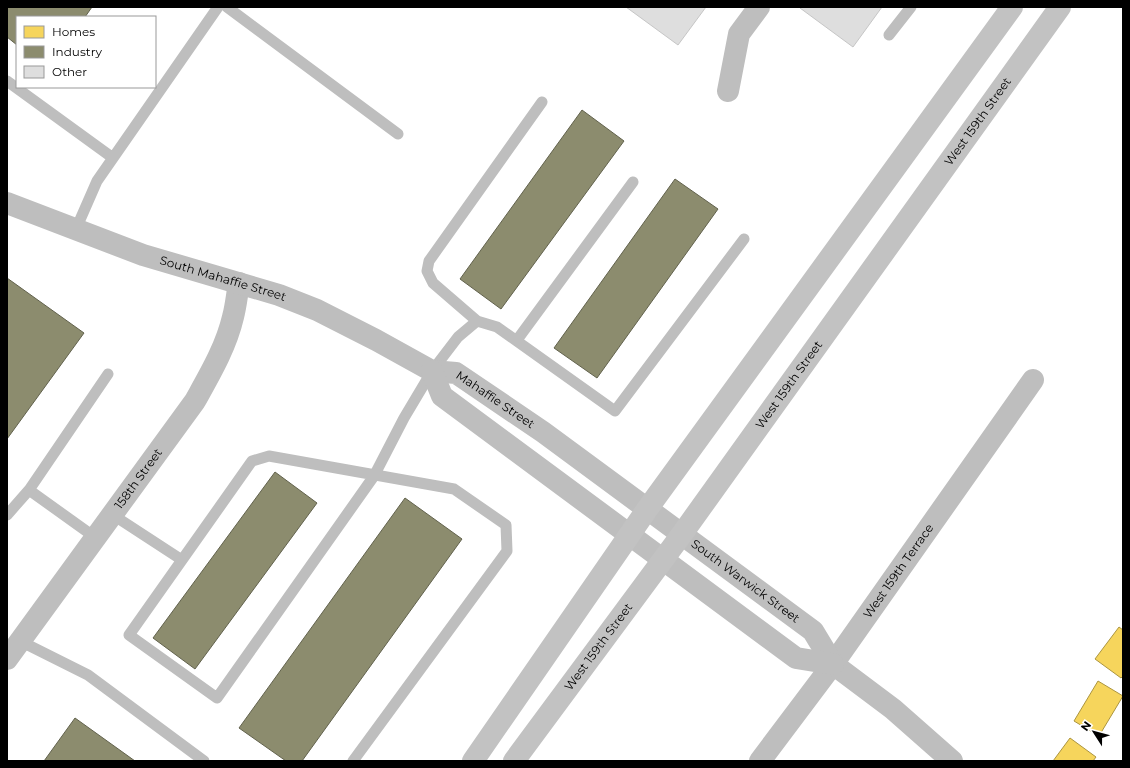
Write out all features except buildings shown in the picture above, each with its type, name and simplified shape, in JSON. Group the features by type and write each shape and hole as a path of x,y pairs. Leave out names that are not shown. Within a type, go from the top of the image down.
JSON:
{"main road":[{"path":"472,761 630,533 1012,7"},
{"name":"West 159th Street","path":"514,761 682,534 1060,7"}],"street":[{"path":"728,91 740,34 759,7"},
{"name":"South Mahaffie Street","path":"7,203 143,255 278,295 317,310 432,371"},
{"name":"158th Street","path":"7,660 195,401 216,364 234,316 239,283"},
{"name":"Mahaffie Street","path":"630,533 442,396 432,371 456,373 648,508"},
{"name":"West 159th Terrace","path":"760,761 833,664 1034,380"},
{"name":"South Warwick Street","path":"648,508 813,631 833,664 893,709 952,761"},
{"name":"South Warwick Street","path":"630,533 796,658 833,664"}],"lane":[{"path":"76,229 97,181 218,7"},
{"path":"227,7 398,134"},
{"path":"889,35 911,7"},
{"path":"7,81 16,88"},
{"path":"17,88 113,158"},
{"path":"542,102 429,261 427,271 432,283 477,321 497,328 517,340 615,411 744,239"},
{"path":"517,340 633,182"},
{"path":"353,761 507,551 506,525 454,489 374,476 269,456 252,461 129,634 217,698 374,476 404,418 432,371 458,337 477,321"},
{"path":"7,515 29,490 108,374"},
{"path":"29,490 96,538"},
{"path":"112,515 182,560"},
{"path":"20,641 88,675 202,760"}]}
